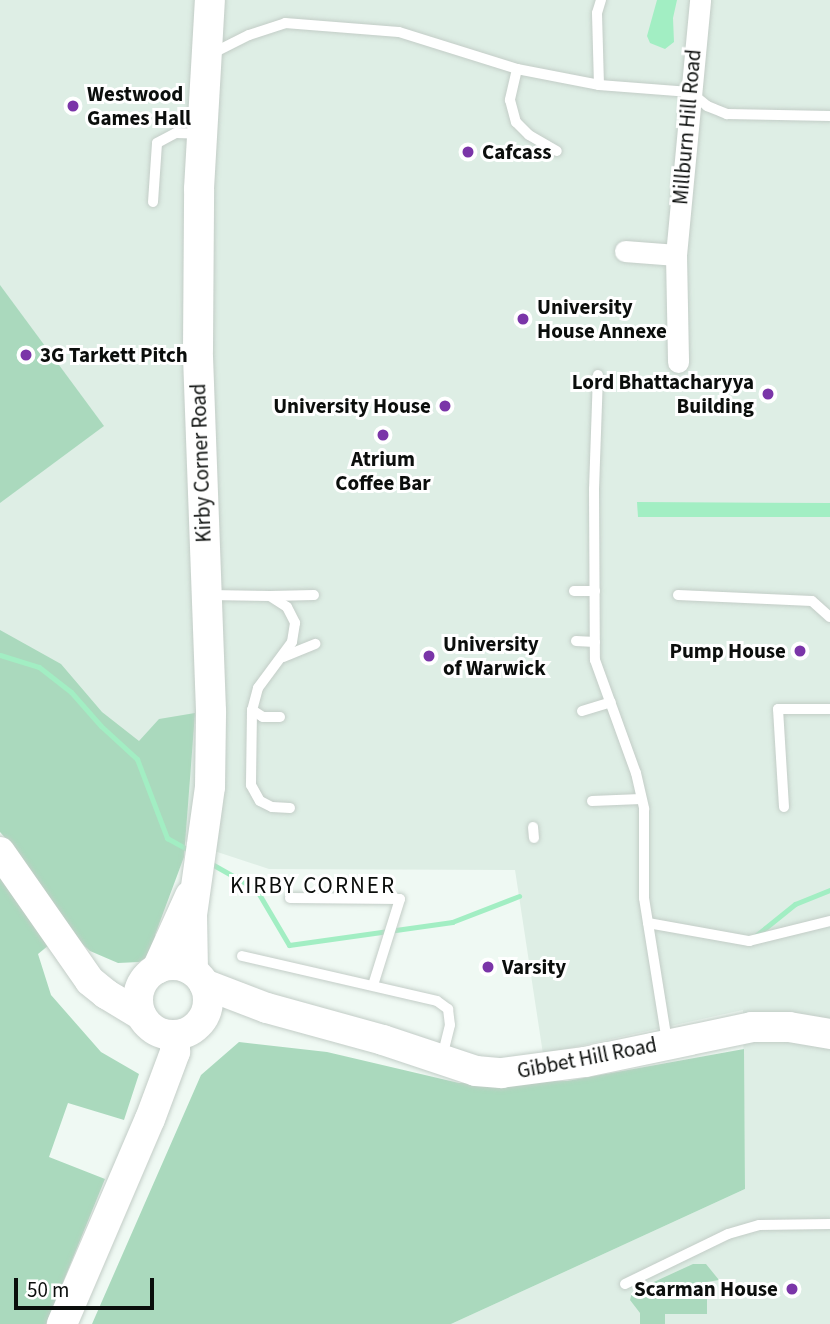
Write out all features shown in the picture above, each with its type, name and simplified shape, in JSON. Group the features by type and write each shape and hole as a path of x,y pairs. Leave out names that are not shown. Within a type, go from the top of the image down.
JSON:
{"street":[{"name":"Kirby Corner Road","path":"199,978 192,915 205,837 210,761 198,420 201,134 210,0"},
{"name":"Millburn Hill Road","path":"678,362 676,255 700,0"},
{"path":"625,251 676,255"},
{"path":"0,852 79,965 106,995 141,1015 152,1029 175,1036 195,1027 208,1006 199,978 181,966 128,982 113,981 79,965"},
{"name":"Kirby Corner Road","path":"152,973 197,879"},
{"path":"141,1015 138,995 152,973"},
{"name":"Gibbet Hill Road","path":"199,978 267,1008 476,1071 523,1072 752,1027 789,1027 830,1034"},
{"name":"Gibbet Hill Road","path":"203,1018 267,1008"},
{"path":"62,1324 150,1119 175,1052 175,1036"}],"lane":[{"path":"599,85 597,13 601,0"},
{"path":"205,59 220,47 285,23 324,25 398,32 517,69 599,85 690,92 707,106 727,114 830,116"},
{"path":"517,69 510,100 516,122 529,135 557,151"},
{"path":"153,202 158,143 176,134 201,134"},
{"path":"598,376 594,489 595,660 642,799 644,898 667,1043"},
{"path":"574,591 595,591"},
{"path":"206,595 314,595"},
{"path":"678,595 812,601 830,617"},
{"path":"270,596 288,607 295,623 292,642 258,688 252,710 251,785 260,801 272,807 290,808"},
{"path":"576,641 595,642"},
{"path":"282,657 316,644"},
{"path":"582,711 611,702"},
{"path":"784,807 778,709 830,709"},
{"path":"252,710 263,717 280,717"},
{"path":"592,801 642,799"},
{"path":"290,898 400,899 373,985"},
{"path":"648,923 749,941 830,920"},
{"path":"242,956 421,996 448,1009 450,1025 442,1059"},
{"path":"625,1284 728,1234 759,1225 830,1224"}],"shaded area":[{"name":"University of Warwick","path":"0,0 830,0 830,1324 451,1324 745,1189 743,1010 543,1054 515,870 269,869 181,840 0,644"},
{"path":"657,0 677,0 673,18 674,42 665,49 650,43 647,36"},
{"name":"3G Tarkett Pitch","path":"0,285 104,426 0,503"},
{"path":"637,502 830,503 830,517 638,517"},
{"path":"0,630 61,664 102,712 139,741 159,719 195,713 184,857 155,935 160,939 149,956 139,962 118,963 90,951 65,928 16,850 0,832"},
{"path":"0,867 49,945 38,954 51,995 101,1052 139,1074 124,1120 68,1103 49,1157 105,1179 46,1324 0,1324"},
{"path":"239,1042 327,1052 459,1083 567,1081 744,1049 745,1189 451,1324 92,1324 201,1075"},
{"path":"693,1264 706,1264 719,1280 707,1282 707,1314 665,1314 665,1324 640,1324 640,1313 630,1300 632,1292"}],"waterway":[{"path":"0,655 39,667 71,692 101,726 137,759 167,838 190,851"},
{"path":"210,863 256,889 289,945 452,922 519,896"},
{"path":"754,937 795,904 830,890"}],"place":[{"name":"Westwood Games Hall","path":"73,106"},
{"name":"Cafcass","path":"468,152"},
{"name":"University House Annexe","path":"523,319"},
{"name":"3G Tarkett Pitch","path":"26,355"},
{"name":"Lord Bhattacharyya Building","path":"768,394"},
{"name":"University House","path":"445,406"},
{"name":"Atrium Coffee Bar","path":"383,435"},
{"name":"Pump House","path":"800,651"},
{"name":"University of Warwick","path":"429,656"},
{"name":"Varsity","path":"488,967"},
{"name":"Scarman House","path":"792,1289"}],"district":[{"name":"KIRBY CORNER","path":"313,886"}]}
